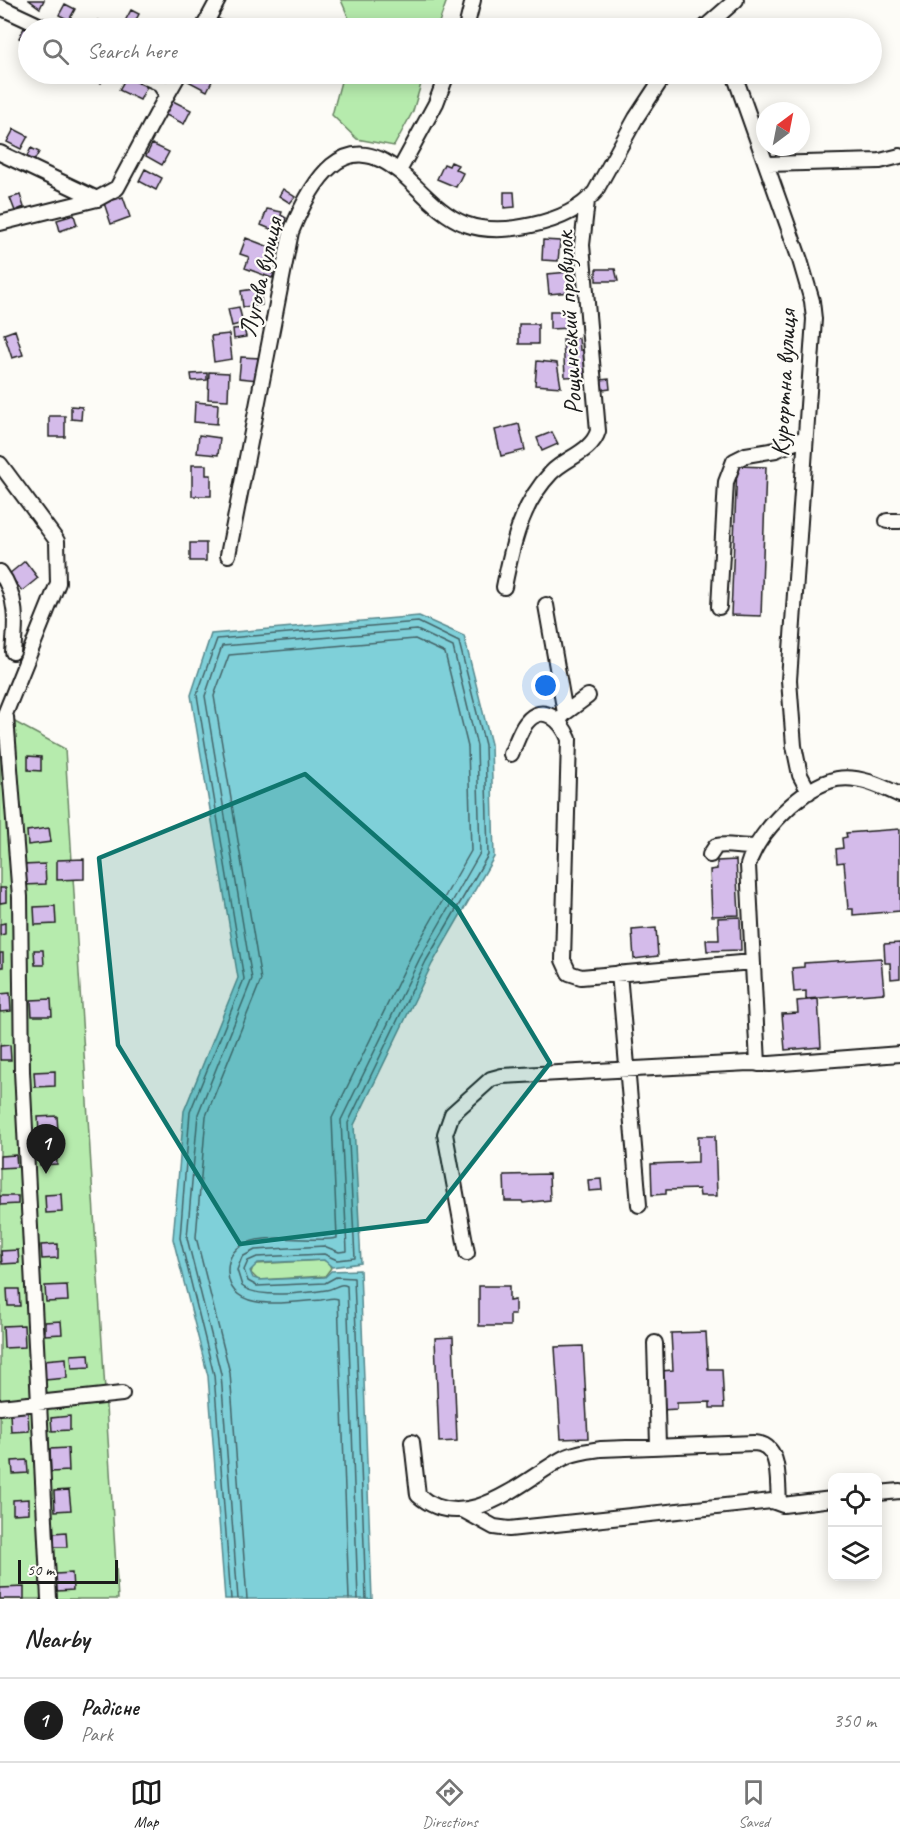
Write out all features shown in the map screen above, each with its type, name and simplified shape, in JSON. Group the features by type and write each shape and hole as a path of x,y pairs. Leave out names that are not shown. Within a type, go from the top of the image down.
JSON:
{"street":[{"path":"208,18 218,0"},
{"path":"468,18 473,0"},
{"path":"715,18 736,0"},
{"path":"0,7 24,18"},
{"path":"722,18 723,11"},
{"path":"160,84 167,95"},
{"path":"0,223 97,199 117,188 173,84"},
{"path":"399,171 436,103 443,84"},
{"path":"587,201 617,156 636,118 658,84"},
{"name":"Курортна вулиця","path":"738,84 767,164 812,301 814,337 789,680 790,708 800,775 808,792"},
{"path":"0,153 97,199"},
{"name":"Лугова вулиця","path":"228,555 291,232 302,204 332,164 345,157 365,155 399,171 434,205 463,224 483,229 507,230 557,220 587,201"},
{"path":"767,164 880,161 900,156"},
{"name":"Рощинський провулок","path":"504,587 524,512 532,496 560,464 590,445 598,431 582,245 587,201"},
{"path":"718,608 726,482 731,466 746,455 776,450 805,438"},
{"path":"0,464 57,541 58,584 3,722 20,897 22,1071 49,1599"},
{"path":"0,572 6,580 17,618 7,650 33,651"},
{"path":"546,605 562,717 569,739 563,962 566,970 577,976 752,962"},
{"path":"511,754 530,719 542,715 562,717 588,696"},
{"path":"758,1064 748,865 756,846 783,813 808,792 836,779 850,778 868,782 900,795"},
{"path":"710,855 716,846 727,844 746,848 756,846"},
{"path":"620,973 639,1205"},
{"path":"467,1253 445,1134 452,1114 491,1079 502,1076 758,1064 900,1053"},
{"path":"655,1343 658,1445"},
{"path":"0,1407 122,1394"},
{"path":"412,1442 418,1495 441,1509 463,1510 502,1496 561,1459 582,1452 658,1445 754,1443 767,1445 775,1459 781,1504"},
{"path":"882,1493 900,1491"},
{"path":"463,1510 494,1527 516,1528 683,1509 828,1499"}],"highlighted area":[{"path":"305,774 457,908 550,1063 427,1221 240,1244 118,1045 99,858"}],"green space":[{"path":"341,0 447,0 441,18 349,18"},
{"path":"340,84 421,84 413,111 394,146 357,139 332,115"},
{"path":"0,714 65,749 118,1599 0,1599"},
{"path":"323,1260 328,1262 331,1268 325,1276 258,1280 251,1273 253,1266 257,1264"}],"water":[{"path":"419,616 464,636 491,744 494,857 432,964 354,1125 361,1263 332,1267 324,1260 258,1263 250,1271 253,1278 260,1280 325,1277 331,1271 360,1270 372,1599 225,1599 208,1376 173,1239 184,1111 238,978 191,695 211,634"}],"building":[{"path":"29,0 44,0 40,8"},
{"path":"65,4 75,9 70,18 59,15"},
{"path":"131,10 139,14 137,18 127,18"},
{"path":"122,84 147,86 140,100 119,90"},
{"path":"194,84 210,84 207,91"},
{"path":"171,100 191,110 184,124 164,114"},
{"path":"14,129 28,136 21,149 7,142"},
{"path":"152,144 169,152 162,165 146,156"},
{"path":"31,148 39,152 34,161 26,158"},
{"path":"451,162 458,165 455,169 463,173 456,187 437,179 444,164 449,166"},
{"path":"145,169 162,178 156,190 139,181"},
{"path":"283,189 295,197 290,203 279,196"},
{"path":"504,192 514,192 515,207 504,208"},
{"path":"20,195 24,207 15,211 10,198"},
{"path":"123,197 130,217 111,224 104,203"},
{"path":"267,209 282,212 281,215 286,218 280,233 261,225"},
{"path":"74,215 77,225 60,231 57,220"},
{"path":"276,236 287,238 286,245 274,242"},
{"path":"246,238 277,250 268,272 274,274 272,278 245,268 249,257 240,254"},
{"path":"543,240 560,241 558,261 542,260"},
{"path":"596,269 615,269 618,281 596,281"},
{"path":"569,272 570,292 549,294 547,274"},
{"path":"260,288 262,305 243,307 241,291"},
{"path":"239,307 243,323 232,326 228,309"},
{"path":"550,311 570,311 570,328 550,329"},
{"path":"519,324 538,324 538,344 519,344"},
{"path":"244,328 246,337 234,339 233,329"},
{"path":"15,330 23,355 12,358 4,334"},
{"path":"229,334 232,359 214,362 211,336"},
{"path":"579,338 580,350 585,350 586,376 565,377 563,339"},
{"path":"241,357 260,358 258,380 239,378"},
{"path":"537,361 557,363 561,387 535,385"},
{"path":"209,372 229,373 228,400 208,399"},
{"path":"207,373 207,380 192,381 191,374"},
{"path":"609,379 610,389 603,390 601,380"},
{"path":"195,402 218,404 217,424 194,422"},
{"path":"71,406 82,407 81,420 71,419"},
{"path":"49,416 65,416 65,437 49,437"},
{"path":"519,424 525,450 501,456 495,430"},
{"path":"552,432 558,444 542,451 537,438"},
{"path":"199,435 220,438 218,455 197,453"},
{"path":"192,465 206,465 206,475 211,475 211,496 192,496"},
{"path":"737,466 766,467 761,616 731,615"},
{"path":"190,543 206,543 206,561 190,561"},
{"path":"25,561 38,578 22,591 9,574"},
{"path":"28,756 41,757 41,771 28,770"},
{"path":"49,828 51,842 28,845 27,831"},
{"path":"900,829 900,911 853,915 853,909 848,909 844,862 837,863 836,849 843,848 842,838 847,837 846,833"},
{"path":"84,859 84,879 57,880 57,860"},
{"path":"736,860 739,915 712,916 710,870 717,869 717,861"},
{"path":"45,864 46,884 24,885 23,865"},
{"path":"0,888 6,888 6,902 0,903"},
{"path":"55,906 56,924 35,925 34,907"},
{"path":"740,917 741,950 707,951 706,940 719,940 718,918"},
{"path":"5,923 5,934 0,935 0,924"},
{"path":"656,928 658,956 634,959 632,930"},
{"path":"900,943 900,978 891,979 890,963 885,963 884,944"},
{"path":"34,950 43,950 44,965 35,965"},
{"path":"0,953 3,953 3,967 0,967"},
{"path":"881,958 884,993 806,999 806,991 794,992 792,968 804,967 804,963"},
{"path":"10,993 11,1011 0,1012 0,994"},
{"path":"51,999 52,1016 32,1016 31,1000"},
{"path":"818,999 821,1047 785,1050 782,1014 798,1013 797,1001"},
{"path":"10,1045 11,1060 0,1060 0,1046"},
{"path":"55,1071 55,1086 35,1087 34,1072"},
{"path":"57,1116 58,1131 39,1132 38,1117"},
{"path":"698,1136 715,1136 717,1196 700,1196 699,1189 666,1190 666,1194 652,1195 651,1164 698,1162"},
{"path":"56,1151 57,1164 40,1165 39,1152"},
{"path":"16,1155 17,1167 0,1168 0,1156"},
{"path":"549,1174 550,1200 523,1203 522,1201 505,1201 504,1175"},
{"path":"601,1179 602,1190 589,1191 588,1180"},
{"path":"61,1194 62,1212 46,1213 45,1195"},
{"path":"0,1196 18,1196 18,1204 0,1205"},
{"path":"58,1244 58,1258 42,1259 41,1245"},
{"path":"18,1250 19,1263 2,1264 1,1251"},
{"path":"67,1285 68,1301 46,1302 45,1286"},
{"path":"479,1286 509,1286 509,1301 515,1300 515,1314 510,1314 510,1326 479,1326"},
{"path":"7,1289 19,1289 20,1306 8,1306"},
{"path":"61,1321 62,1334 45,1335 45,1322"},
{"path":"24,1325 25,1347 4,1348 3,1326"},
{"path":"706,1332 708,1369 722,1369 724,1408 710,1408 710,1402 677,1403 677,1409 661,1410 660,1371 673,1370 671,1333"},
{"path":"453,1337 457,1441 439,1442 435,1338"},
{"path":"583,1346 588,1438 561,1439 555,1347"},
{"path":"89,1354 90,1367 72,1368 71,1355"},
{"path":"66,1358 67,1378 45,1380 44,1360"},
{"path":"28,1412 29,1431 11,1432 10,1413"},
{"path":"70,1416 70,1430 52,1431 51,1418"},
{"path":"68,1448 69,1471 51,1472 50,1449"},
{"path":"27,1460 28,1473 13,1474 12,1461"},
{"path":"69,1490 71,1510 55,1511 54,1491"},
{"path":"29,1499 29,1513 13,1514 13,1500"},
{"path":"66,1532 67,1547 54,1547 54,1533"},
{"path":"72,1573 73,1590 57,1591 56,1574"},
{"path":"24,1587 24,1599 0,1599 0,1588"}],"place":[{"name":"Радісне","path":"46,1174"}]}
